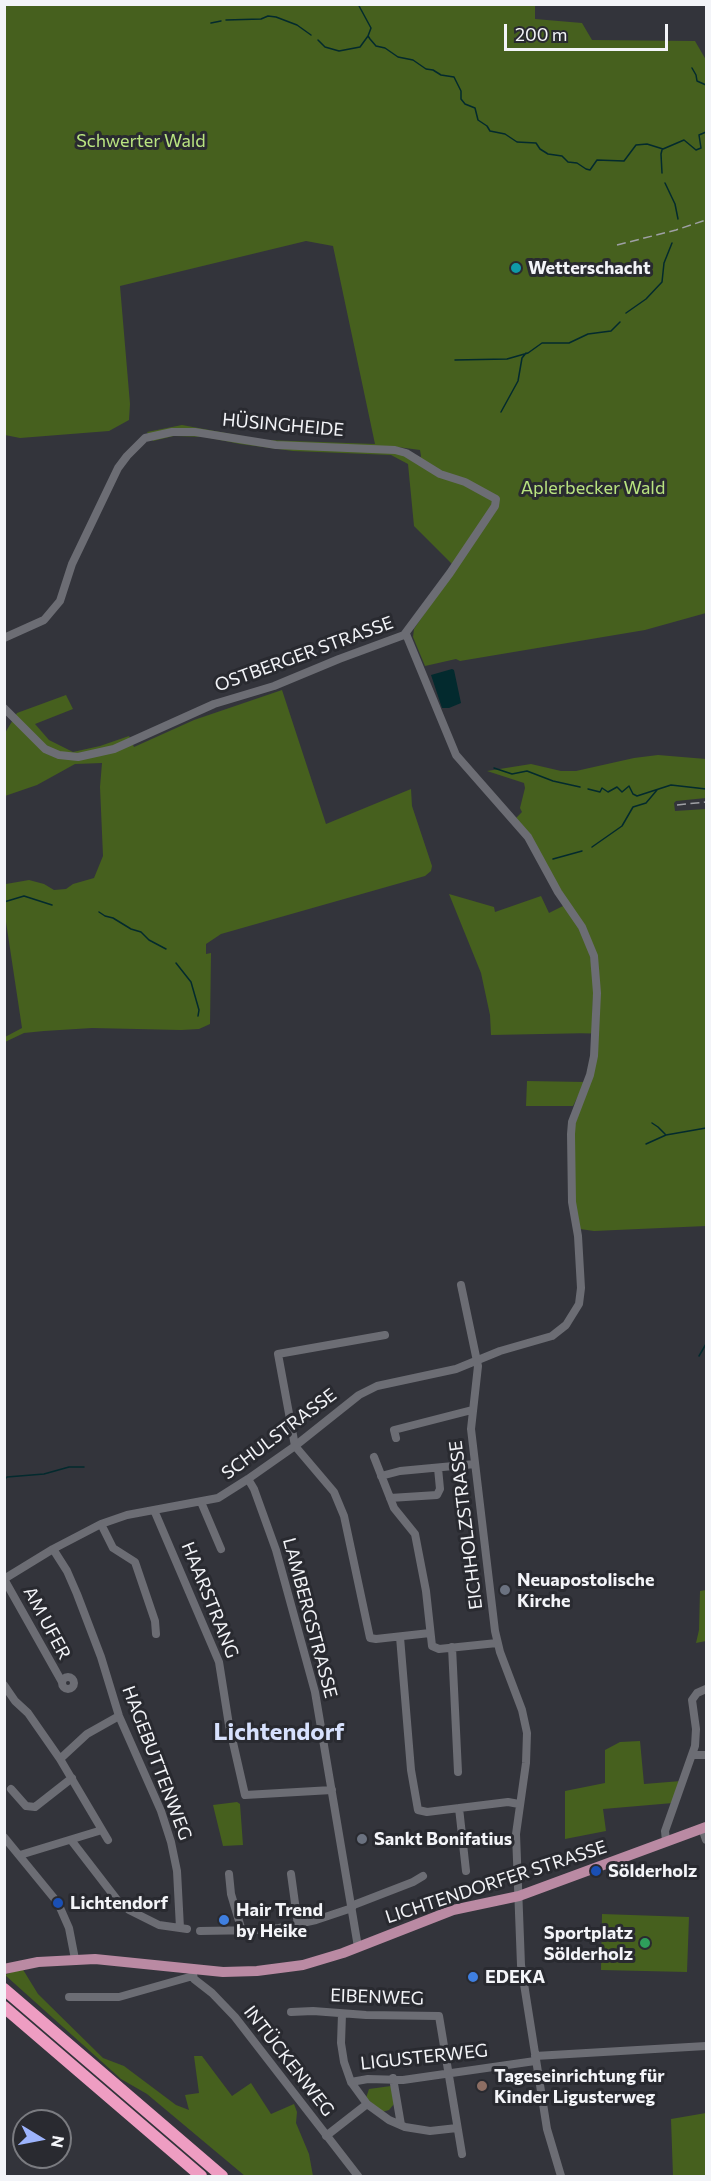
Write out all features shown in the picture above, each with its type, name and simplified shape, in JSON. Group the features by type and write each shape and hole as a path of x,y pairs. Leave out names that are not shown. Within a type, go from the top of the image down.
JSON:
{"highway":[{"path":"4,1989 222,2176"},
{"path":"4,2007 201,2176"}],"main road":[{"name":"LICHTENDORFER STRASSE","path":"7,1968 38,1962 75,1959 117,1960 193,1973 272,1970 316,1961 453,1910 519,1896 704,1827"}],"street":[{"name":"HÜSINGHEIDE","path":"4,638 44,620 60,601 72,564 118,468 145,438 172,432 195,432 276,445 395,450 406,453 440,474 465,482 496,499 495,506 406,634"},
{"name":"OSTBERGER STRASSE","path":"4,708 45,748 59,755 78,757 114,749 214,704 274,686 406,634 456,754 528,837 558,892 586,935 594,956 596,978 594,1056 590,1075 572,1122 571,1134 572,1202 578,1236 581,1288 579,1304 566,1325 552,1335 477,1361"},
{"name":"EICHHOLZSTRASSE","path":"460,1285 477,1361 478,1372 471,1429 497,1643 522,1710 527,1733 526,1763 516,1834 520,1954 547,2129 561,2176"},
{"path":"385,1335 278,1354 295,1446 340,1502 370,1638 430,1633"},
{"name":"SCHULSTRASSE","path":"4,1579 53,1549 101,1524 127,1515 218,1498 295,1446 354,1399 377,1386 438,1374 477,1361"},
{"path":"394,1430 472,1410"},
{"path":"374,1457 398,1514 415,1534 426,1591 431,1643 435,1648 497,1643"},
{"path":"381,1476 400,1471 475,1464"},
{"path":"390,1498 436,1495 440,1489 438,1468"},
{"name":"LAMBERGSTRASSE","path":"248,1479 254,1489 276,1550 315,1692 358,1947"},
{"path":"201,1502 221,1549"},
{"name":"HAARSTRANG","path":"154,1510 219,1662 229,1725 245,1795 332,1790"},
{"path":"101,1524 113,1548 135,1562 155,1621 156,1634"},
{"name":"HAGEBUTTENWEG","path":"53,1549 67,1571 90,1626 119,1716 152,1788 171,1842 184,1928 159,1925 129,1910 118,1901 71,1840"},
{"name":"AM UFER","path":"4,1579 62,1682"},
{"path":"400,1637 416,1807 422,1812 507,1802 519,1804"},
{"path":"452,1647 458,1772"},
{"path":"4,1685 15,1701 28,1713 60,1759 108,1840"},
{"path":"666,1841 665,1831 692,1755 696,1735 692,1700 706,1689"},
{"path":"60,1759 87,1734 119,1716"},
{"path":"692,1755 706,1755"},
{"path":"11,1790 26,1806 35,1807 72,1778"},
{"path":"459,1808 466,1871"},
{"path":"704,1827 706,1840"},
{"path":"20,1856 102,1830"},
{"path":"5,1838 49,1890 61,1909 69,1928 75,1959"},
{"path":"230,1874 231,1894 242,1931"},
{"path":"291,1874 298,1925"},
{"path":"200,1931 242,1931 298,1925 352,1907 423,1876"},
{"path":"69,1997 119,1997 157,1988 193,1973"},
{"name":"INTÜCKENWEG","path":"193,1973 196,1981 212,1993 235,2017 358,2176"},
{"name":"EIBENWEG","path":"291,2013 313,2011 342,2014 439,2016 449,2074"},
{"path":"342,2014 340,2043 344,2062 351,2082 367,2104 401,2125 430,2132 457,2128"},
{"name":"LIGUSTERWEG","path":"351,2082 363,2079 403,2080 449,2074 535,2058 706,2046"},
{"path":"449,2074 462,2154"},
{"path":"393,2078 401,2125"},
{"path":"326,2136 367,2104"}],"green space":[{"path":"5,5 535,5 535,19 582,23 592,40 695,41 706,60 706,613 645,630 460,661 456,659 425,666 413,637 414,629 454,570 452,564 414,526 408,464 391,455 293,451 205,437 174,436 153,441 147,432 182,425 264,440 375,444 333,246 306,241 120,286 130,404 129,420 109,431 20,438 5,435","holes":["390,446 420,450 421,456 418,461"]},
{"path":"282,690 326,824 411,789 412,806 432,866 431,871 425,876 221,934 206,944 206,954 211,953 210,1024 199,1029 92,1028 44,1031 24,1033 5,1042 5,1037 22,1028 5,921 4,873 6,884 29,880 44,884 54,890 66,889 73,884 94,878 103,856 100,787 102,763 75,764 37,785 5,796 5,733 17,713 66,695 73,709 35,724 49,740 73,752 129,736 134,747 194,720"},
{"path":"658,755 706,759 706,798 674,803 675,811 706,809 706,1226 594,1231 580,1229 575,1214 572,1134 591,1075 594,955 516,818 522,812 520,808 524,783 487,771 531,764 561,771 576,771"},
{"path":"449,894 494,907 495,912 541,896 549,913 565,905 585,935 595,978 593,1033 491,1035 490,1015 481,973"},
{"path":"527,1081 585,1082 573,1106 526,1106"},
{"path":"706,1590 706,1641 696,1643 699,1630 700,1591"},
{"path":"640,1741 644,1784 681,1781 673,1803 603,1809 606,1831 565,1839 565,1791 605,1783 605,1750 620,1742"},
{"path":"237,1802 240,1804 243,1845 223,1846 213,1805"},
{"name":"Sportplatz Sölderholz","path":"602,1914 689,1917 687,1972 601,1970"},
{"path":"22,1968 38,1994 103,2058 124,2066 176,2105 189,2110 185,2095 199,2093 194,2056 202,2056 232,2096 251,2083 271,2114 294,2104 297,2112 296,2123 309,2154 313,2176 245,2176 147,2094 121,2079 5,1975"},
{"path":"391,2086 394,2104 389,2110 382,2112 366,2098 369,2089"},
{"path":"706,2113 706,2176 673,2176 671,2119"}],"water":[{"path":"452,669 461,703 442,708 431,675"}],"waterway":[{"path":"358,4 371,28 368,36 376,46 385,48 398,57 413,60 441,75 454,77 461,91 461,99 465,104 475,108 478,120 490,131 505,134 517,142 536,143 548,154 562,156 568,162 577,163 586,169 590,170 597,160 624,161 636,145 647,144 663,149 684,140 696,150 701,148 699,135 706,132"},
{"path":"226,20 276,17 297,25 311,35"},
{"path":"211,23 221,21"},
{"path":"318,40 325,47 339,51 360,47 368,36"},
{"path":"692,68 697,81 706,85"},
{"path":"662,150 662,173"},
{"path":"665,183 675,204 678,219"},
{"path":"626,313 646,299 662,282 664,263 672,243"},
{"path":"455,360 507,359 528,353 542,343 569,343 588,334 611,331 620,322"},
{"path":"501,412 518,381 522,358 526,353"},
{"path":"494,768 512,774 527,771 553,781 580,787"},
{"path":"588,789 600,792 602,788 608,792 617,787 622,792 629,786 633,794 637,796 671,785 706,789"},
{"path":"592,847 622,826 633,807 646,803 657,790"},
{"path":"553,859 582,851"},
{"path":"4,902 24,896 52,905"},
{"path":"99,912 141,932 149,940 166,949"},
{"path":"176,963 191,982 199,1010 198,1016"},
{"path":"652,1123 665,1134"},
{"path":"646,1144 666,1135 706,1128"},
{"path":"699,1356 706,1344"},
{"path":"4,1480 7,1477 44,1474 69,1467 84,1467"}],"railway":[{"path":"617,245 706,220"},
{"path":"677,805 706,802"}],"place":[{"name":"Wetterschacht","path":"516,268"},
{"name":"Neuapostolische Kirche","path":"505,1590"},
{"name":"Sankt Bonifatius","path":"362,1839"},
{"name":"Sölderholz","path":"596,1871"},
{"name":"Lichtendorf","path":"58,1903"},
{"name":"Hair Trend by Heike","path":"224,1920"},
{"name":"Sportplatz Sölderholz","path":"645,1943"},
{"name":"EDEKA","path":"473,1977"},
{"name":"Tageseinrichtung für Kinder Ligusterweg","path":"482,2086"}],"district":[{"name":"Lichtendorf","path":"279,1732"}],"park label":[{"name":"Schwerter Wald","path":"141,141"},
{"name":"Aplerbecker Wald","path":"593,488"}]}
